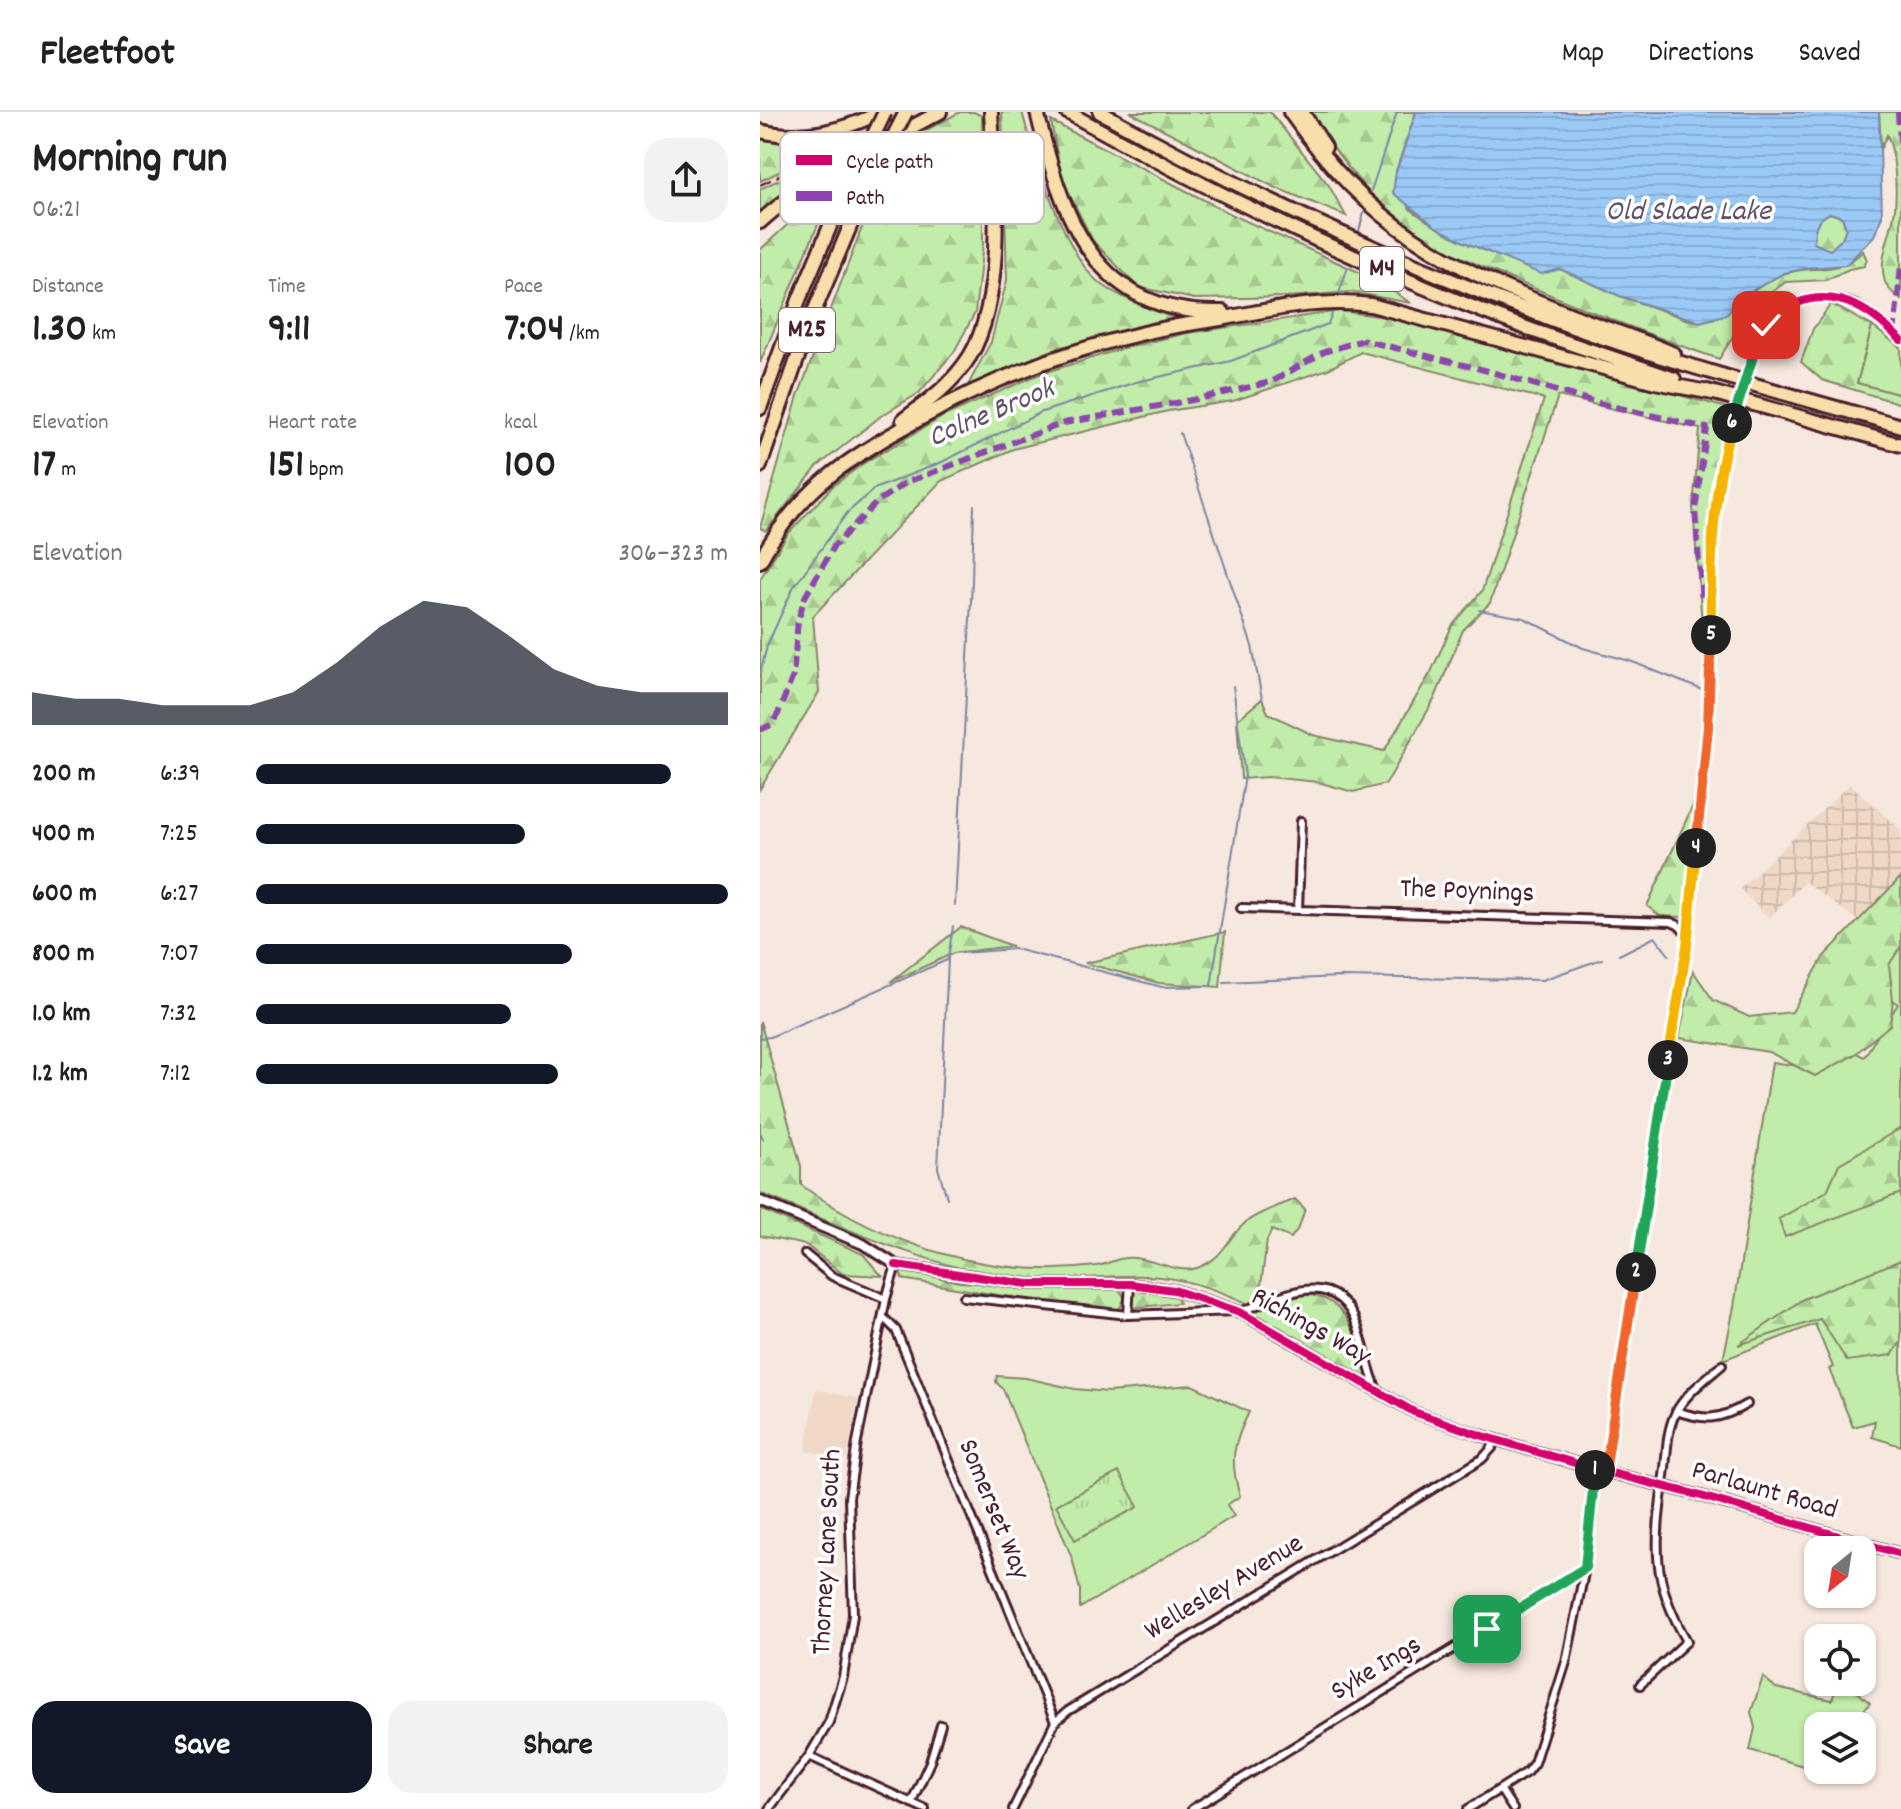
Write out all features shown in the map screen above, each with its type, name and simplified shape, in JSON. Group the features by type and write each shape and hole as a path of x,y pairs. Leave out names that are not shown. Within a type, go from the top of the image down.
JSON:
{"highway":[{"path":"827,132 883,112"},
{"name":"M25","path":"874,132 883,112"},
{"name":"M25","path":"896,132 906,112"},
{"path":"904,132 940,112"},
{"path":"1037,112 1042,132"},
{"name":"M4","path":"1067,112 1250,208 1379,267 1515,323 1713,393 1901,445"},
{"name":"M4","path":"1100,112 1226,179 1376,249 1570,326 1716,374 1901,426"},
{"path":"1290,112 1320,155 1403,233 1452,263 1527,298 1658,346 1716,374"},
{"path":"1302,112 1345,174 1344,180"},
{"path":"760,131 780,133"},
{"path":"1044,140 1056,182 1074,227 1091,255 1116,280 1144,299 1174,309 1258,311"},
{"path":"760,222 780,207"},
{"name":"M25","path":"760,408 799,300 831,224"},
{"name":"M25","path":"760,466 811,319 851,224"},
{"path":"760,561 784,522 806,496 844,463 886,435 950,383 972,353 982,330 990,291 994,224"},
{"path":"886,435 968,393 1053,359 1150,331 1258,311 1334,302 1371,305 1655,382 1713,393"}],"street":[{"path":"1605,1472 1688,934 1708,727 1714,509 1721,461 1754,351 1762,331 1779,312 1795,303 1830,298 1855,305 1901,340"},
{"path":"1298,910 1301,821"},
{"name":"The Poynings","path":"1241,908 1671,922 1688,934"},
{"path":"760,1201 863,1244 896,1265"},
{"path":"805,1254 832,1276 886,1299"},
{"name":"Richings Way","path":"896,1265 1028,1284 1130,1284 1174,1290 1239,1312 1414,1412 1605,1472"},
{"name":"Thorney Lane South","path":"769,1809 809,1756 829,1722 843,1677 853,1615 849,1498 857,1442 886,1299 896,1265"},
{"path":"1128,1315 1130,1284"},
{"path":"1239,1312 1302,1289 1324,1290 1340,1299 1356,1323 1377,1390"},
{"name":"Richings Way","path":"964,1297 1128,1315 1239,1312"},
{"name":"Somerset Way","path":"884,1318 896,1330 1055,1722"},
{"path":"1640,1685 1687,1641 1672,1616 1656,1561 1669,1430 1676,1411 1722,1365"},
{"path":"1676,1411 1711,1418 1728,1415 1747,1404"},
{"name":"Wellesley Avenue","path":"1013,1809 1055,1722 1068,1711 1482,1459 1495,1439"},
{"path":"1468,1809 1527,1772 1534,1763 1566,1662 1585,1568 1595,1469"},
{"name":"Parlaunt Road","path":"1605,1472 1694,1494 1901,1554"},
{"name":"Syke Ings","path":"1192,1809 1585,1568"},
{"path":"911,1803 930,1762 941,1725"},
{"path":"809,1756 925,1809"},
{"path":"1500,1789 1513,1809"}],"shaded area":[{"path":"899,112 918,112 877,132 851,132"},
{"path":"780,171 780,179 760,189 760,181"},
{"path":"1850,784 1901,830 1901,876 1858,921 1805,882 1769,918 1740,889"},
{"path":"816,1389 858,1399 847,1458 806,1451"}],"green space":[{"path":"960,112 974,112 982,116 982,132 923,132"},
{"path":"1002,112 1022,112 1028,132 1003,132"},
{"path":"1130,112 1270,112 1328,184 1346,216 1274,187"},
{"path":"1309,112 1416,112 1396,171 1410,209 1462,241 1541,273 1560,269 1620,296 1689,320 1715,318 1764,283 1788,272 1842,265 1863,251 1867,260 1864,266 1826,280 1786,282 1752,306 1719,359 1496,273 1419,234 1385,208 1364,186"},
{"path":"1879,112 1901,112 1901,300 1888,287 1883,273 1896,191 1894,160 1887,135 1881,148"},
{"path":"1051,121 1235,216 1374,279 1411,303 1351,292 1194,299 1138,287 1093,241 1062,180"},
{"path":"760,137 780,139 780,171 760,181"},
{"path":"780,179 780,197 760,213 760,189"},
{"path":"1044,179 1073,248 1096,280 1136,303 1179,320 1057,348 967,387 991,342 1007,280 1005,224 1044,224"},
{"path":"1830,213 1842,217 1846,228 1842,239 1830,251 1814,243 1817,225"},
{"path":"788,224 818,224 760,363 760,250"},
{"path":"864,224 983,224 975,313 954,352 919,393 881,416 818,466 766,531 760,528 798,396"},
{"path":"1831,304 1872,326 1857,383 1901,395 1901,404 1822,380 1801,362 1813,329"},
{"path":"1340,311 1393,318 1731,409 1714,467 1707,627 1702,625 1693,507 1700,429 1558,396 1490,603 1463,630 1435,698 1386,784 1353,792 1318,782 1268,777 1241,779 1237,720 1262,699 1268,713 1313,735 1384,751 1431,672 1452,626 1482,591 1544,399 1361,352 1328,369 1233,401 1168,411 1013,449 941,481 813,616 819,692 760,789 760,579 788,534 833,486 864,463 944,416 1040,374 1127,347 1188,333"},
{"path":"1872,326 1901,348 1901,395 1857,383"},
{"path":"1694,803 1686,912 1683,917 1660,916 1647,906"},
{"path":"1901,877 1901,946 1889,965 1893,1000 1890,1025 1854,1055 1815,1076 1769,1052 1679,1038 1693,971 1713,1000 1749,1017 1792,1012 1824,956"},
{"path":"1901,886 1901,1446 1872,1437 1875,1421 1853,1427 1829,1369 1833,1367 1815,1324 1723,1360 1772,1062 1811,1068 1831,1040 1864,1057 1898,1004 1867,984"},
{"path":"961,927 1012,946 954,953 890,982"},
{"path":"1225,932 1220,987 1159,983 1085,963"},
{"path":"760,1021 801,1166 801,1185 868,1225 904,1241 979,1262 1018,1268 1096,1266 1133,1258 1189,1269 1213,1259 1250,1219 1295,1199 1305,1209 1299,1227 1291,1238 1272,1230 1267,1240 1259,1301 1251,1305 1200,1285 1160,1277 1037,1280 1001,1277 939,1262 878,1241 760,1193"},
{"path":"1901,1128 1901,1193 1785,1237 1779,1219 1827,1191 1839,1164"},
{"path":"760,1209 863,1254 882,1276 843,1274 806,1245 760,1236"},
{"path":"1901,1260 1901,1342 1892,1355 1847,1361 1820,1319 1738,1345 1803,1299"},
{"path":"899,1268 959,1282 1118,1288 1125,1298 1119,1310 1004,1296 902,1279"},
{"path":"1132,1289 1176,1294 1179,1303 1131,1308"},
{"path":"1303,1295 1330,1302 1341,1311 1361,1350 1367,1378 1249,1310"},
{"path":"997,1376 1108,1392 1192,1385 1249,1412 1234,1453 1240,1496 1227,1505 1234,1516 1080,1608 1080,1590 1072,1558 1003,1389 996,1382"},
{"path":"1119,1472 1138,1507 1075,1540 1056,1505"},
{"path":"1763,1677 1776,1688 1804,1696 1832,1700 1833,1696 1862,1696 1870,1703 1863,1712 1804,1712 1804,1766 1750,1750 1755,1728 1751,1712"}],"water":[{"name":"Old Slade Lake","path":"1416,112 1879,112 1882,216 1874,236 1846,265 1784,273 1755,289 1725,315 1700,322 1620,296 1560,269 1541,274 1462,241 1436,227 1393,193 1396,172","holes":["1830,213 1842,217 1846,228 1842,239 1830,250 1814,243 1815,229 1822,218"]}],"waterway":[{"name":"Colne Brook","path":"1370,194 1397,112"},
{"name":"Colne Brook","path":"1359,231 1364,212"},
{"name":"Colne Brook","path":"1338,296 1348,267"},
{"name":"Colne Brook","path":"760,674 767,646 793,588 847,513 874,489 942,462 1042,412 1136,382 1231,361 1328,324 1332,314"},
{"path":"1180,433 1252,646 1262,699"},
{"path":"955,905 974,505"},
{"path":"1479,610 1524,618 1583,648 1630,661 1700,689"},
{"path":"961,953 1015,949 1162,987 1211,986 1245,776 1233,686"},
{"path":"947,1198 938,1168 948,959 953,926"},
{"path":"1619,955 1655,937 1669,955"},
{"path":"1224,982 1339,977 1542,980 1602,959"},
{"path":"760,1038 770,1037 947,960"},
{"path":"760,1132 763,1139"}],"railway":[{"path":"869,132 910,112"},
{"path":"760,185 780,175"}],"marked path":[{"path":"1898,112 1901,158"},
{"path":"1894,334 1901,266"},
{"path":"760,730 771,725 778,714 793,676 798,620 805,597 834,546 878,501 907,482 1064,423 1198,399 1271,382 1324,352 1363,340 1602,404 1707,428 1695,510 1702,602"}],"cycle path":[{"path":"1605,1472 1649,1174 1687,946 1708,727 1716,495 1721,461 1757,343 1764,329 1785,309 1812,299 1841,301 1868,313 1901,340"},
{"path":"896,1265 1028,1284 1130,1284 1174,1290 1240,1312 1414,1412 1595,1469 1694,1494 1901,1554"}],"route":[{"path":"1487,1629 1585,1568 1595,1469 1605,1472 1649,1174 1687,946 1708,727 1716,495 1731,426 1757,343 1766,325"}]}
